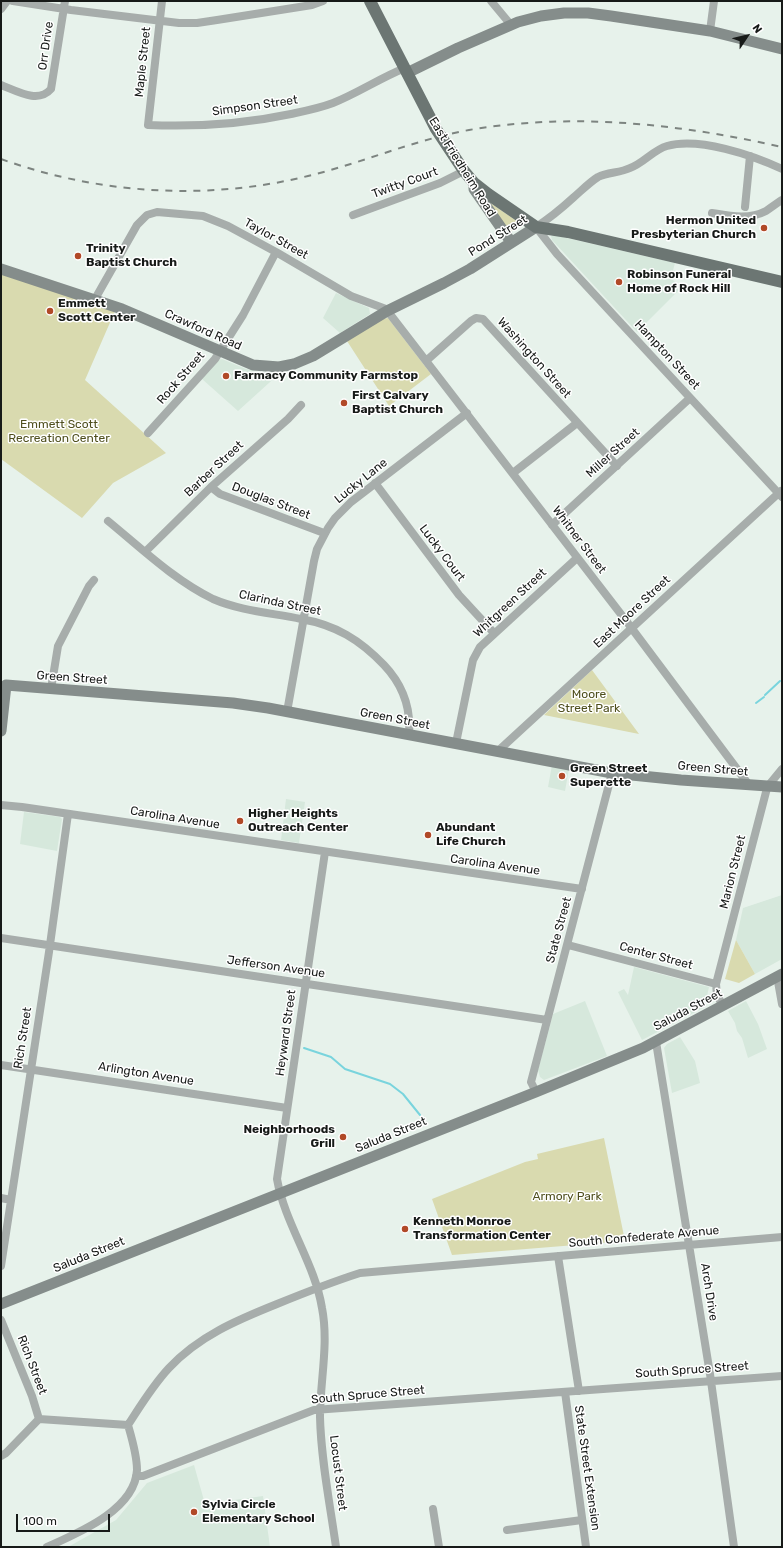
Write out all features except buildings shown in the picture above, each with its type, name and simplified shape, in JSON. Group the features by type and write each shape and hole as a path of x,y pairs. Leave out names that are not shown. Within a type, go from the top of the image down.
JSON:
{"main road":[{"name":"East Friedheim Road","path":"370,1 438,133 474,183"},
{"path":"474,183 536,227 568,232 782,282"}],"street":[{"path":"1,9 7,1"},
{"path":"13,1 64,5 160,22 197,23 312,5 322,1"},
{"name":"Maple Street","path":"148,125 162,1"},
{"path":"491,1 512,25"},
{"path":"710,31 714,1"},
{"name":"Orr Drive","path":"1,85 36,97 42,96 48,92 54,81 64,5"},
{"path":"406,71 512,25 541,16 564,13 588,13 710,31 782,49"},
{"name":"Simpson Street","path":"148,125 183,127 274,118 332,104 406,71"},
{"name":"Pond Street","path":"387,311 444,284 536,227 551,217 598,178 635,166 660,149 679,144 698,144 750,156 782,169"},
{"path":"745,207 750,156"},
{"name":"Twitty Court","path":"353,215 440,183 464,171"},
{"name":"East Friedheim Road","path":"474,183 474,189 511,242"},
{"path":"712,213 738,217 753,215 765,211 782,200"},
{"name":"Taylor Street","path":"95,299 137,225 147,215 156,212 203,216 228,226 276,252 350,296 387,311"},
{"name":"Hampton Street","path":"536,227 557,254 781,494"},
{"name":"Rock Street","path":"148,433 215,359 243,315 276,252"},
{"name":"Crawford Road","path":"1,268 122,309 253,365 271,367 286,366 313,356 387,311"},
{"name":"Whitner Street","path":"387,311 513,473 749,785"},
{"name":"Washington Street","path":"426,361 471,320 480,318 617,466"},
{"name":"Miller Street","path":"552,525 690,398"},
{"name":"Barber Street","path":"145,552 211,487 288,419 301,405"},
{"name":"Lucky Lane","path":"287,712 314,561 324,533 343,509 467,413"},
{"path":"513,473 577,423"},
{"name":"Lucky Court","path":"375,483 459,594 494,633"},
{"name":"Douglas Street","path":"211,487 220,494 324,533"},
{"name":"East Moore Street","path":"498,751 781,494"},
{"name":"Clarinda Street","path":"108,522 193,589 223,603 254,611 303,619 333,628 354,638 387,668 398,683 404,696 410,721 409,734"},
{"name":"Whitgreen Street","path":"456,744 473,660 480,647 577,558"},
{"path":"50,689 61,639 89,586 94,580"},
{"path":"1,731 3,685"},
{"name":"Green Street","path":"3,685 233,703 409,734 612,773 782,787"},
{"name":"Marion Street","path":"716,984 768,786 782,769"},
{"name":"State Street","path":"536,1092 531,1082 612,773"},
{"name":"Carolina Avenue","path":"1,805 582,889"},
{"name":"Rich Street","path":"1,1266 50,945 68,814"},
{"name":"Heyward Street","path":"279,1193 277,1179 325,852"},
{"name":"Jefferson Avenue","path":"1,938 547,1020"},
{"name":"Center Street","path":"568,945 716,984"},
{"path":"780,975 782,1004"},
{"name":"Saluda Street","path":"1,1304 536,1092 656,1042 780,975"},
{"path":"716,984 717,995 723,1006"},
{"name":"Arch Drive","path":"656,1042 690,1245 734,1547"},
{"name":"Arlington Avenue","path":"1,1064 288,1108"},
{"name":"Locust Street","path":"279,1193 317,1287 322,1306 325,1333 321,1410 323,1455 336,1547"},
{"path":"1,1198 11,1200"},
{"name":"South Confederate Avenue","path":"128,1425 152,1388 169,1368 185,1353 204,1339 223,1327 244,1317 317,1287 360,1273 782,1237"},
{"name":"State Street Extension","path":"558,1256 579,1391"},
{"name":"Rich Street","path":"1,1320 32,1396 39,1420"},
{"name":"South Spruce Street","path":"136,1476 143,1476 302,1414 321,1410 782,1376"},
{"name":"State Street Extension","path":"565,1392 586,1547"},
{"path":"1,1456 6,1453 39,1420 128,1425 135,1451 136,1476 129,1494 108,1514 78,1533 47,1547"},
{"path":"433,1509 439,1547"},
{"path":"507,1530 582,1520"}],"shaded area":[{"path":"554,235 675,263 671,278 681,288 637,332 552,240 551,236"},
{"path":"336,293 369,308 370,314 340,333 323,318"},
{"path":"222,359 246,369 260,372 280,373 238,411 202,379 217,360"},
{"path":"552,765 569,769 565,791 548,787"},
{"path":"286,799 305,802 299,843 281,840"},
{"path":"24,812 60,817 62,819 57,851 20,844"},
{"path":"782,895 782,959 755,974 736,940 743,908"},
{"path":"634,967 709,987 705,1005 703,1008 642,1040 618,992 624,989 628,995"},
{"path":"585,1001 607,1056 544,1080 540,1077 538,1070 553,1014"},
{"path":"746,1001 758,1024 767,1049 748,1058 742,1038 737,1031 735,1023 728,1011"},
{"path":"680,1037 695,1061 700,1083 672,1093 664,1048 667,1044"},
{"name":"Sylvia Circle Elementary School","path":"194,1465 205,1504 263,1496 270,1547 68,1547 116,1520 147,1483"}],"green space":[{"path":"489,202 521,224 508,234"},
{"name":"Emmett Scott Recreation Center","path":"1,274 115,311 85,380 166,453 113,483 82,518 1,459"},
{"path":"388,318 431,374 389,406 347,341 382,319"},
{"name":"Moore Street Park","path":"592,670 639,734 544,715"},
{"path":"736,940 755,974 739,983 725,979"},
{"name":"Armory Park","path":"604,1138 625,1241 452,1255 432,1199 525,1162 538,1159 537,1154"}],"waterway":[{"path":"765,695 780,681"},
{"path":"756,703 764,697"},
{"path":"304,1048 331,1057 345,1069 390,1084 403,1094 420,1115"}],"railway":[{"path":"1,159 38,171 76,180 153,190 192,191 231,189 270,184 328,171 449,134 508,125 547,122 587,121 666,127 705,132 782,147"}],"place":[{"name":"Hermon United Presbyterian Church","path":"764,228"},
{"name":"Trinity Baptist Church","path":"78,256"},
{"name":"Robinson Funeral Home of Rock Hill","path":"619,282"},
{"name":"Emmett Scott Center","path":"50,311"},
{"name":"Farmacy Community Farmstop","path":"226,376"},
{"name":"First Calvary Baptist Church","path":"344,403"},
{"name":"Green Street Superette","path":"562,776"},
{"name":"Higher Heights Outreach Center","path":"240,821"},
{"name":"Abundant Life Church","path":"428,835"},
{"name":"Neighborhoods Grill","path":"343,1137"},
{"name":"Kenneth Monroe Transformation Center","path":"405,1229"},
{"name":"Sylvia Circle Elementary School","path":"194,1512"}]}
